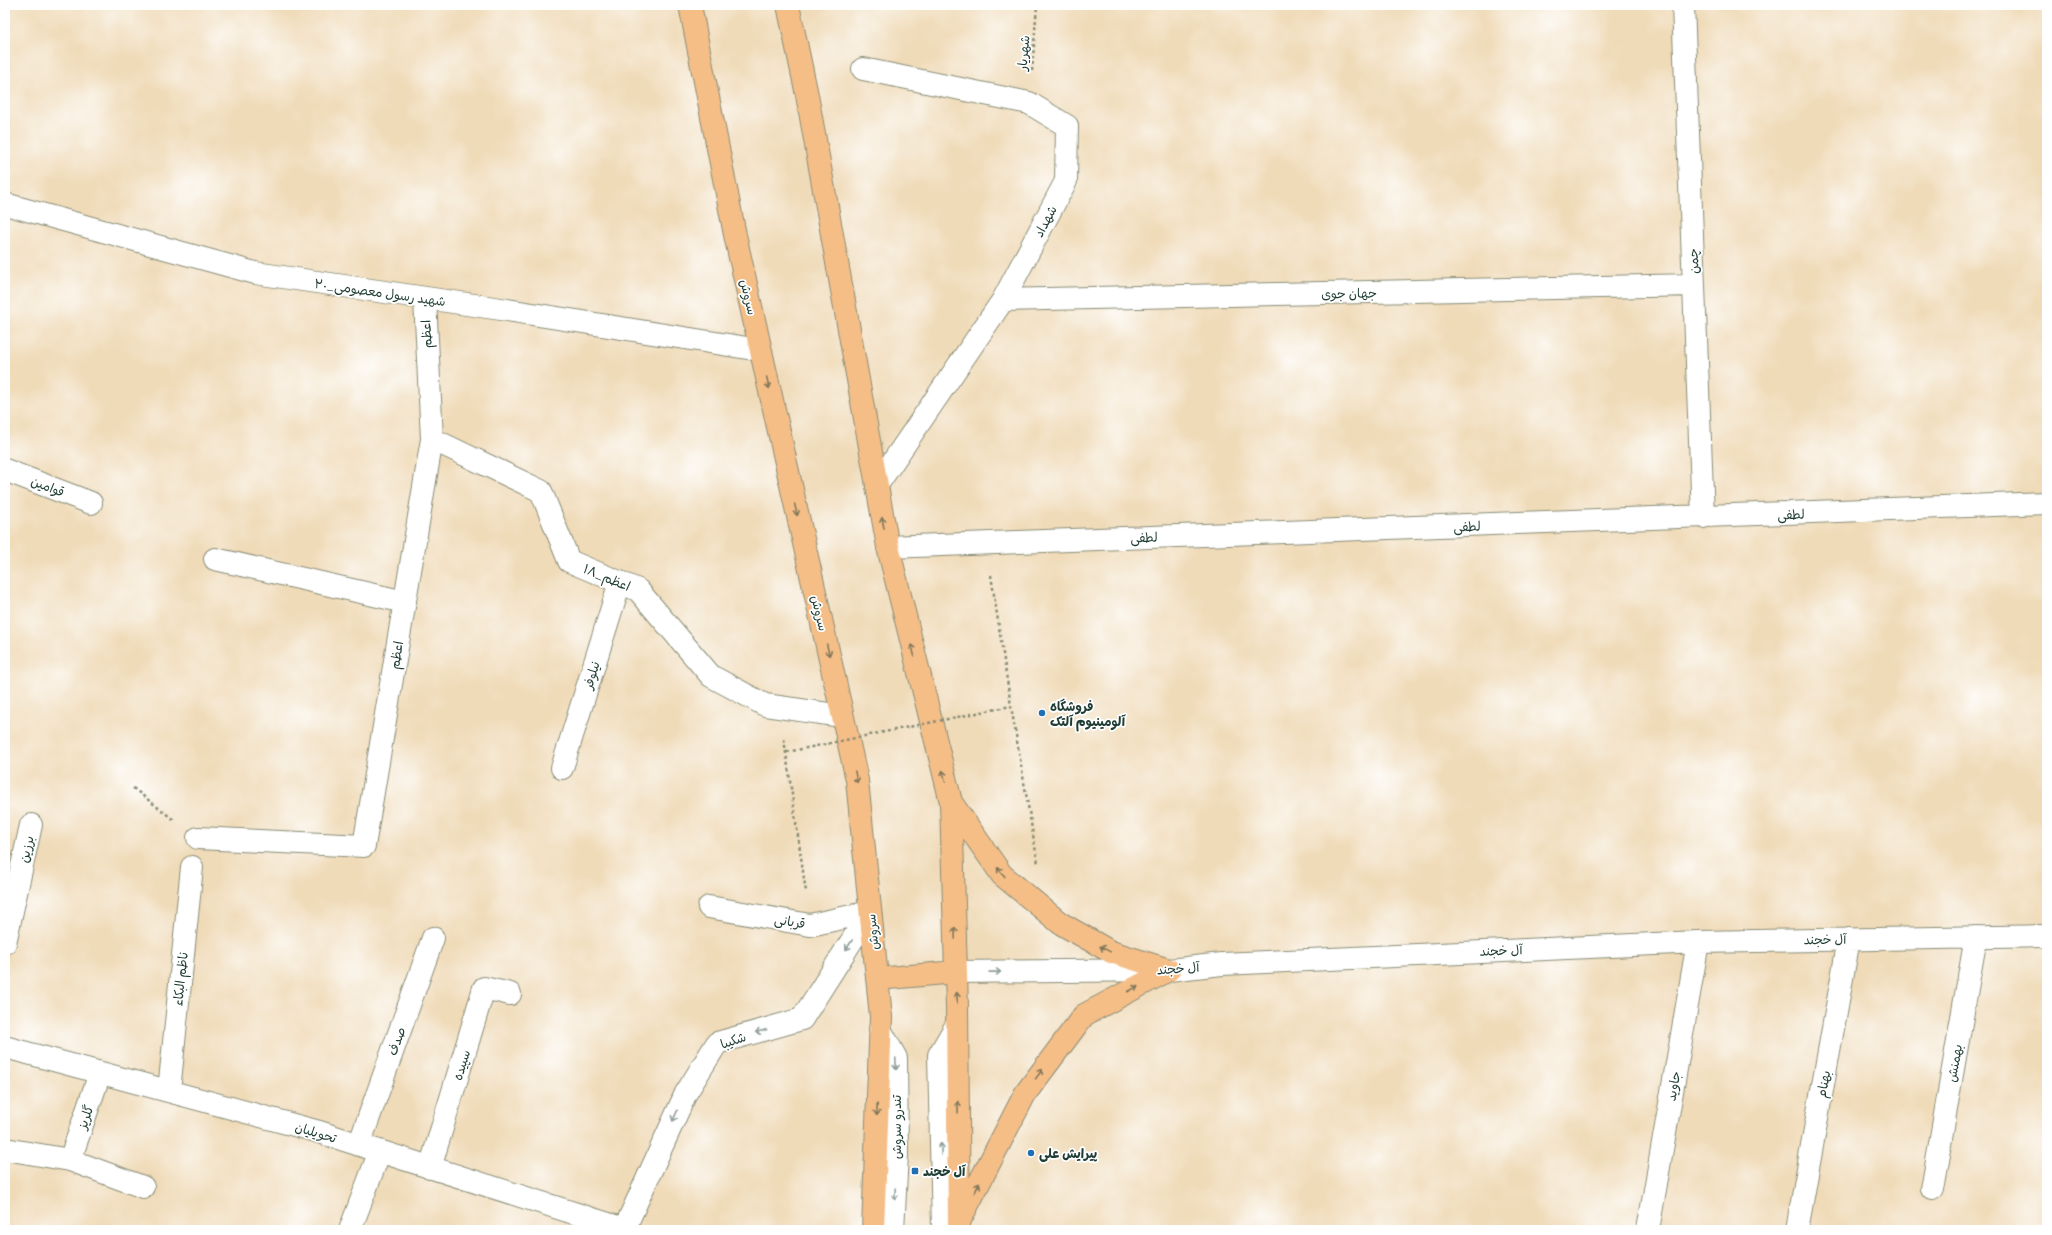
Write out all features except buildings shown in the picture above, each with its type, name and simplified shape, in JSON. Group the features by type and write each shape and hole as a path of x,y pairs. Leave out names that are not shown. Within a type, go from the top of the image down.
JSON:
{"main road":[{"path":"676,5 735,235"},
{"name":"سروش","path":"690,5 735,235 857,780 877,979 880,1029 873,1230"},
{"path":"783,5 807,95"},
{"path":"788,5 807,95 888,547 951,802 957,1024 954,1228"},
{"path":"951,802 1002,875 1060,923 1111,952 1169,970"},
{"path":"954,1228 1025,1094 1084,1015 1169,970"},
{"path":"877,979 956,972"}],"street":[{"name":"چمن","path":"1683,5 1703,517"},
{"name":"شهداد","path":"863,69 1029,103 1067,126 1066,181 1003,300 877,485"},
{"name":"۲۰_شهید رسول معصومی","path":"5,204 255,274 425,298 760,350"},
{"name":"جهان جوی","path":"1003,300 1694,285"},
{"name":"اعظم","path":"198,838 364,846 432,439 425,298"},
{"name":"۱۸_اعظم","path":"432,439 541,491 569,561 638,590 711,676 765,705 842,716"},
{"name":"قوامین","path":"5,470 91,503"},
{"name":"لطفی","path":"888,547 2047,503"},
{"path":"215,559 405,602"},
{"name":"نیلوفر","path":"562,768 620,582"},
{"name":"برزین","path":"5,943 31,825"},
{"name":"ناظم البکاء","path":"169,1091 192,867"},
{"name":"قربانی","path":"709,907 810,925 870,912"},
{"name":"شکیبا","path":"624,1230 686,1093 717,1043 802,1019 870,912"},
{"name":"آل خجند","path":"956,972 1169,970 1238,963 1698,942 2047,936"},
{"name":"بهمنش","path":"1932,1189 1976,937"},
{"name":"صدف","path":"359,1145 433,938"},
{"name":"بهنام","path":"1797,1230 1849,939"},
{"name":"جاوید","path":"1648,1230 1698,942"},
{"name":"سپیده","path":"430,1168 484,988 510,994"},
{"name":"تندرو سروش","path":"880,1029 896,1058 897,1155 894,1230"},
{"name":"تحویلیان","path":"5,1047 316,1131 624,1230"},
{"name":"گلریز","path":"70,1160 100,1073"},
{"path":"5,1149 70,1160 143,1187"},
{"path":"350,1230 380,1151"}],"path":[{"name":"شهریار","path":"1029,103 1037,5"},
{"path":"986,543 1011,706 1046,912"},
{"path":"787,752 1011,706"},
{"path":"778,707 787,752 810,925"}],"place":[{"name":"فروشگاه آلومینیوم آلتک","path":"1042,713"},
{"name":"پیرایش علی","path":"1031,1153"},
{"name":"آل خجند","path":"915,1171"}]}
